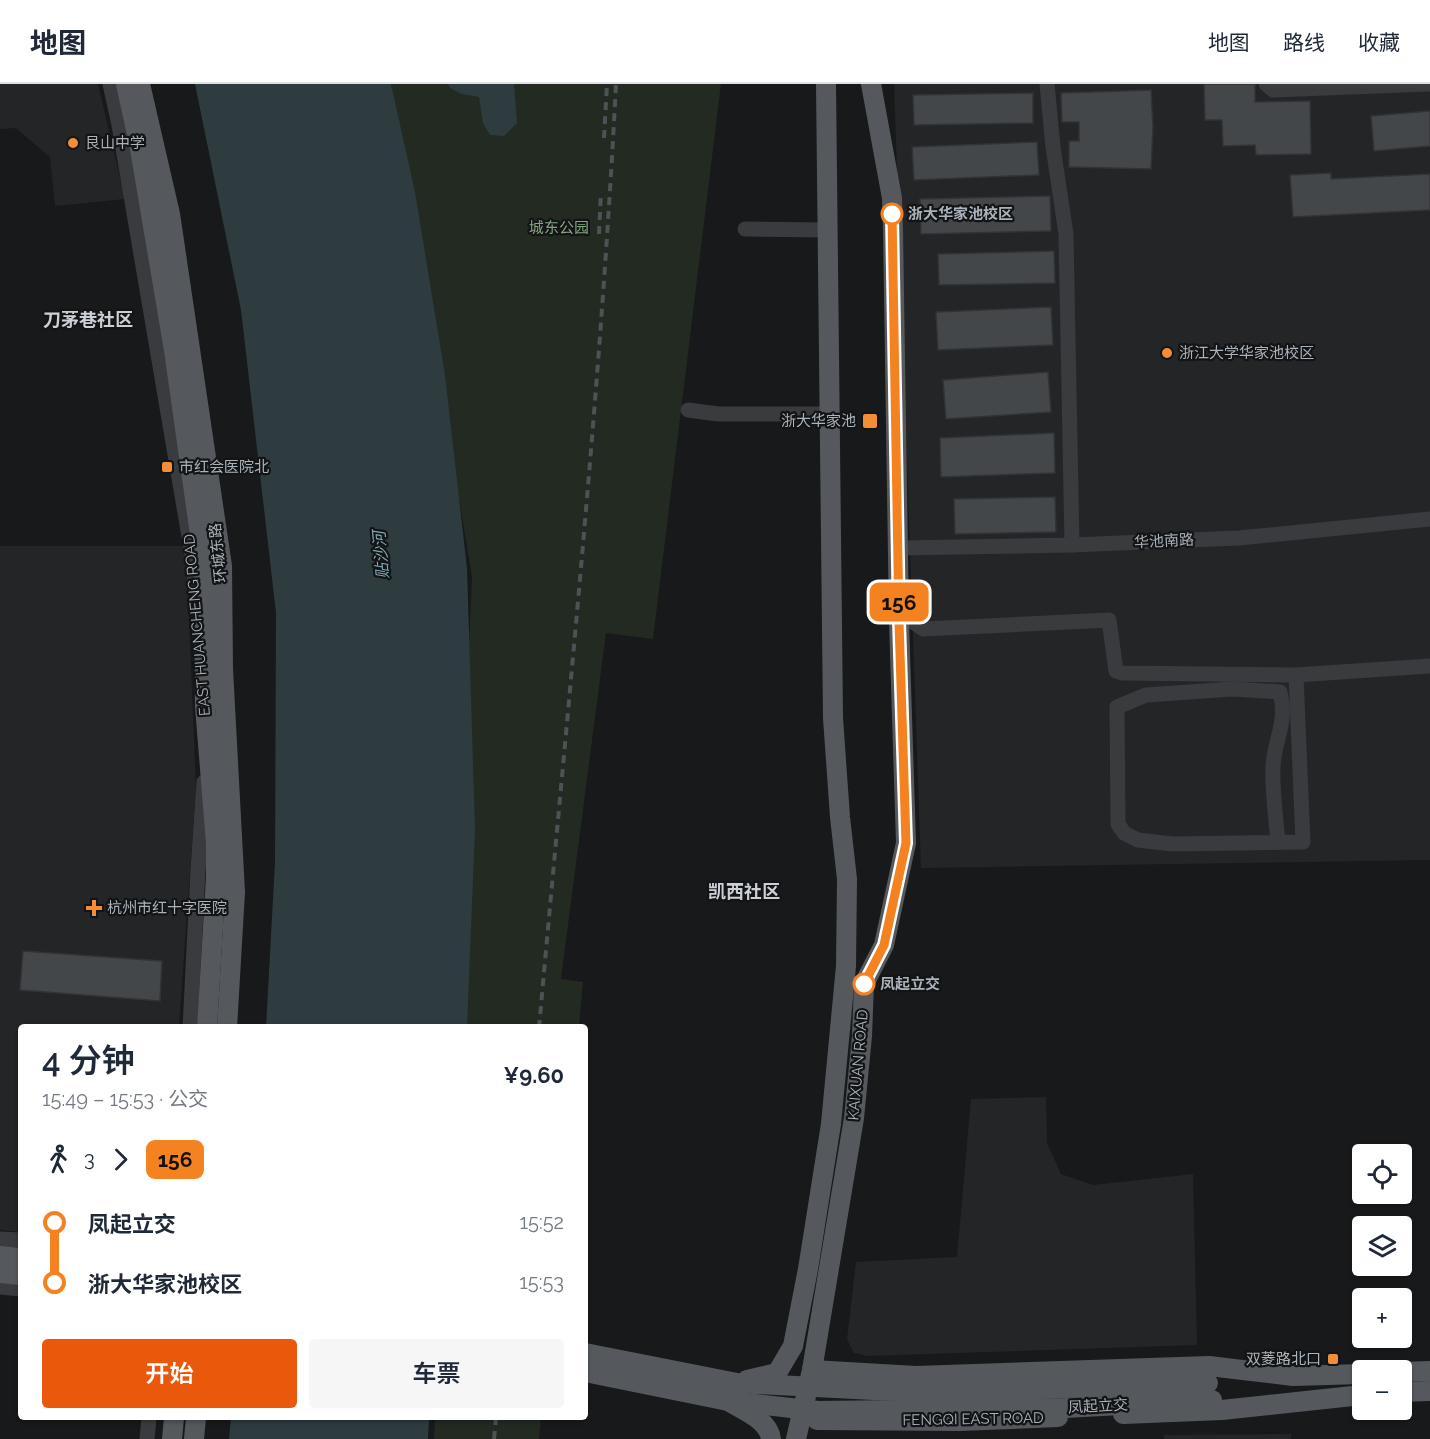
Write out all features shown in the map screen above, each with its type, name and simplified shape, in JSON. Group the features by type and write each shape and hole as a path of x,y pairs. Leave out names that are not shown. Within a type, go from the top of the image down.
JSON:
{"main road":[{"name":"环城东路","path":"126,84 139,143 174,350 204,562 204,696 208,740 235,892 226,1024"},
{"name":"环城东路","path":"141,84 170,214 222,566 225,843 216,877 207,1024"},
{"path":"737,1383 777,1374 793,1346 831,1124 846,966 848,879 840,818 833,718 826,84"},
{"name":"KAIXUAN ROAD","path":"798,1430 812,1370 854,1118 862,1036 864,984 884,945 906,843 906,621 898,548 892,209 871,84"},
{"path":"0,1256 18,1258"},
{"path":"0,1273 18,1275"},
{"name":"凤起立交","path":"588,1354 737,1383 874,1390 1352,1394"},
{"path":"812,1370 916,1376 1209,1366 1293,1376 1352,1374"},
{"path":"1412,1372 1430,1371"},
{"name":"凤起立交","path":"588,1373 728,1401 829,1411 1065,1408 1210,1391 1293,1376"},
{"path":"1412,1391 1430,1390"},
{"name":"FENGQI EAST ROAD","path":"798,1430 1210,1411 1352,1395"},
{"path":"728,1401 758,1418 770,1433 771,1439"},
{"path":"172,1439 174,1420"},
{"path":"194,1439 196,1420"}],"street":[{"name":"EAST HUANCHENG ROAD","path":"110,84 122,136 194,566 196,637 208,740 198,870 190,1024"},
{"path":"1047,84 1053,147 1066,234 1072,545"},
{"path":"1266,84 1273,90 1429,84"},
{"path":"745,229 827,230"},
{"path":"688,410 718,414 829,414"},
{"name":"华池南路","path":"898,548 1072,545 1239,538 1430,519"},
{"path":"906,621 923,629 1109,620 1116,671 1296,675 1430,666"},
{"path":"1278,842 1273,765 1281,731 1283,705 1280,692 1232,689 1146,695 1117,708 1118,824 1124,833 1137,840 1172,844 1303,842 1296,675"},
{"path":"0,1239 18,1240"},
{"path":"0,1287 18,1289"},
{"path":"147,1439 149,1420"}],"shaded area":[{"name":"艮山中学","path":"0,84 98,84 125,199 55,206 50,157 16,128 0,129"},
{"name":"浙江大学华家池校区","path":"894,84 1430,84 1430,860 921,868"},
{"name":"杭州市红十字医院","path":"0,546 186,546 196,788 179,1024 18,1024 18,1232 0,1230"},
{"path":"1046,1097 1047,1143 1061,1174 1093,1185 1193,1174 1197,1345 867,1356 854,1353 847,1339 856,1262 957,1257 971,1099"},
{"path":"1291,1434 1291,1439 1164,1439 1164,1435"}],"green space":[{"name":"城东公园","path":"391,84 721,84 653,639 606,633 561,979 583,982 579,1024 452,1024 472,577"},
{"path":"435,1420 541,1420 539,1439 434,1439"}],"water":[{"name":"贴沙河","path":"195,84 391,84 415,192 445,375 467,568 475,830 467,1024 266,1024 275,862 276,613 241,310"},
{"path":"448,84 514,84 517,123 504,136 490,135 483,123 479,97 462,94 450,88"},
{"path":"231,1420 429,1420 428,1439 229,1439"}],"building":[{"path":"1204,84 1255,84 1255,102 1310,101 1311,154 1256,155 1255,145 1223,146 1222,120 1205,120"},
{"path":"1151,90 1153,127 1151,169 1069,167 1069,141 1079,141 1079,122 1062,122 1061,93"},
{"path":"1033,93 1033,123 914,125 913,95"},
{"path":"1430,111 1430,146 1374,151 1371,116"},
{"path":"1037,142 1039,175 914,180 912,147"},
{"path":"1331,173 1331,179 1430,174 1430,210 1293,217 1290,175"},
{"path":"1050,196 1051,231 921,234 920,199"},
{"path":"1054,251 1055,283 939,285 938,254"},
{"path":"1051,307 1053,345 938,350 936,312"},
{"path":"1048,372 1051,412 946,419 943,380"},
{"path":"1054,433 1055,473 941,477 940,438"},
{"path":"1055,497 1056,532 955,534 954,499"},
{"path":"23,951 162,961 160,1001 20,990"}],"railway":[{"path":"604,138 607,84"},
{"path":"539,1024 592,438 616,84"},
{"path":"599,234 601,192"},
{"path":"494,1439 496,1420"}],"bus line":[{"name":"156","path":"864,984 884,945 906,843 899,621 892,214"}],"place":[{"name":"艮山中学","path":"73,143"},
{"name":"浙大华家池校区","path":"892,214"},
{"name":"浙江大学华家池校区","path":"1167,353"},
{"name":"浙大华家池","path":"870,421"},
{"name":"市红会医院北","path":"167,467"},
{"name":"杭州市红十字医院","path":"94,908"},
{"name":"凤起立交","path":"864,984"},
{"name":"双菱路北口","path":"1333,1359"}],"district":[{"name":"刀茅巷社区","path":"88,319"},
{"name":"凯西社区","path":"744,891"}]}
